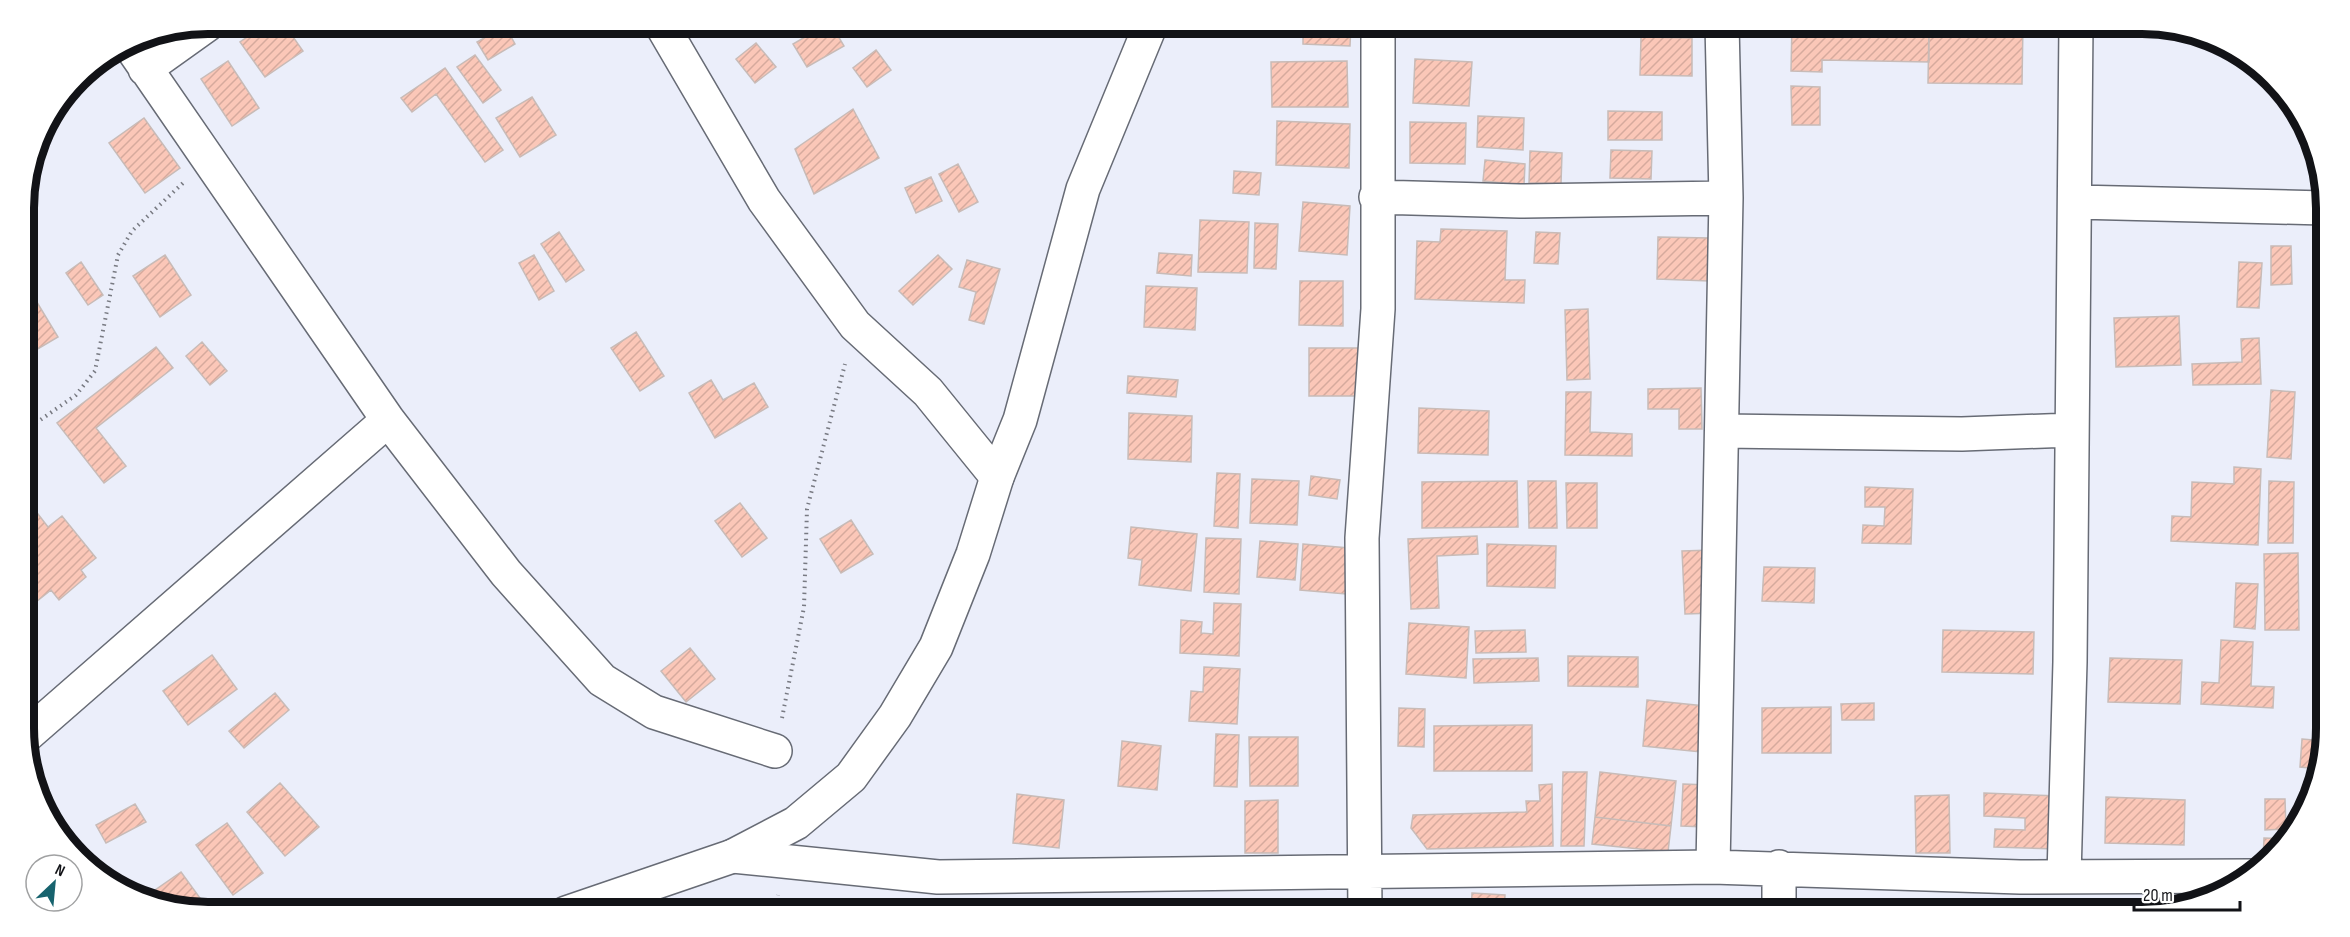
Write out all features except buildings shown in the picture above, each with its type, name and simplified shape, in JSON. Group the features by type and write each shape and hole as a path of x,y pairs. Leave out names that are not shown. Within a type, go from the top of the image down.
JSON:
{"street":[{"path":"667,35 764,200 855,325 928,392 997,477"},
{"path":"598,902 733,856 796,823 851,777 895,716 936,647 973,554 997,477 1020,420 1083,189 1146,35"},
{"path":"1365,902 1362,538 1378,309 1378,35"},
{"path":"1713,867 1726,198 1722,35"},
{"path":"2064,876 2070,662 2076,35"},
{"path":"178,37 137,56 388,420 506,573 602,680 654,712 775,751"},
{"path":"1377,197 1520,201 1726,198"},
{"path":"2076,202 2316,208"},
{"path":"35,728 388,420"},
{"path":"1723,431 1962,434 2071,430"},
{"path":"733,856 938,877 1713,867 1779,867 2020,877 2234,876"},
{"path":"1779,867 1779,902"}],"path":[{"path":"35,424 76,395 95,371 118,255 132,231 208,160"},
{"path":"775,751 804,607 807,509 855,325"}]}
